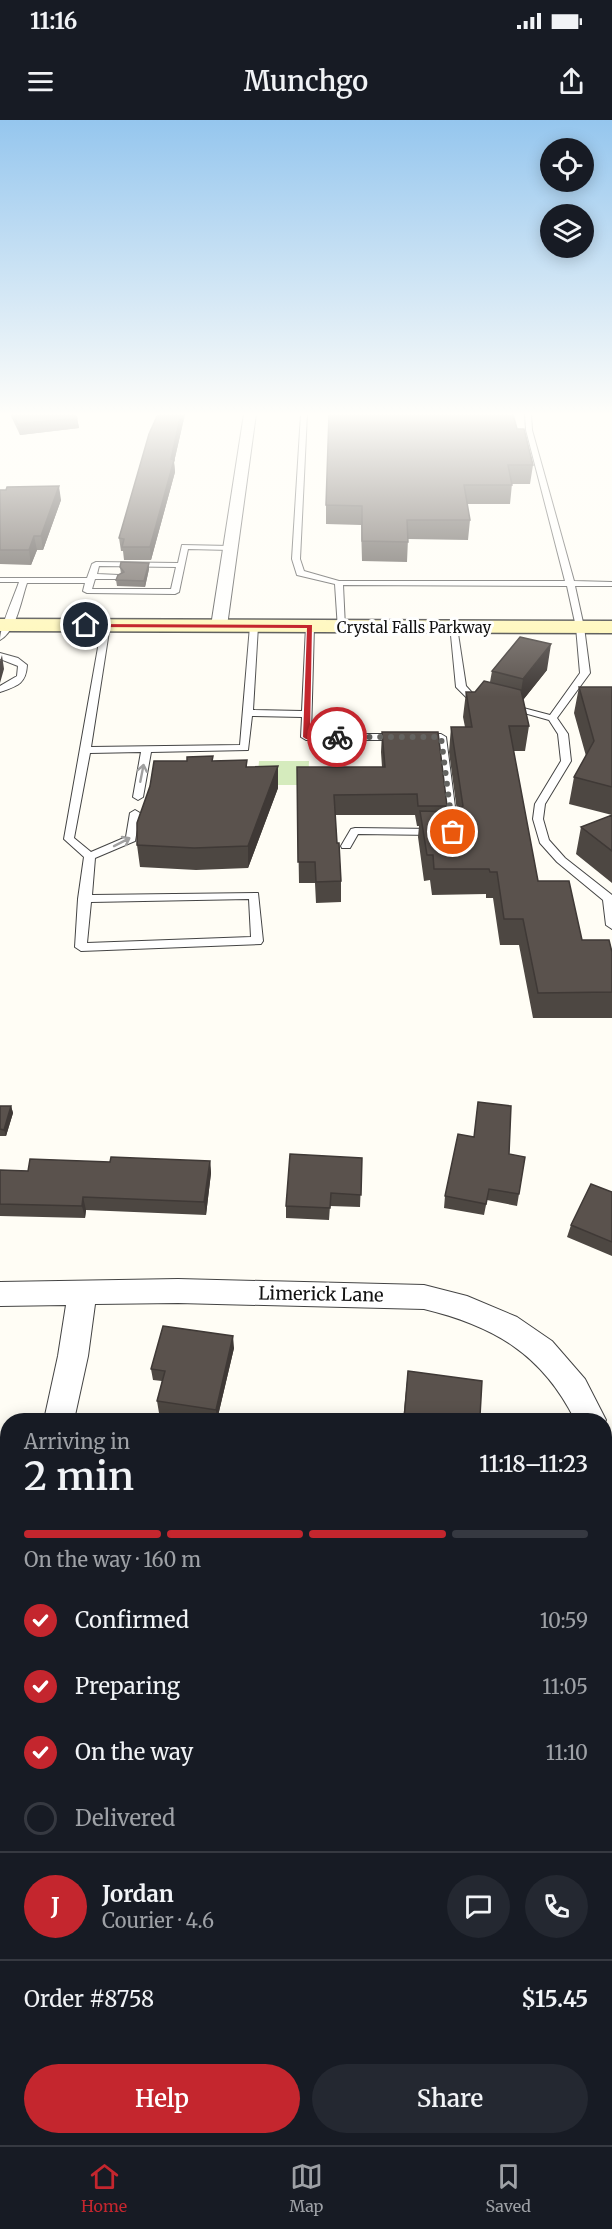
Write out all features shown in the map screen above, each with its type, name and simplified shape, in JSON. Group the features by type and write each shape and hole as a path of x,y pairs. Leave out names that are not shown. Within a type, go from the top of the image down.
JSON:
{"main road":[{"name":"Crystal Falls Parkway","path":"3,629 106,625 612,627"}],"street":[{"path":"219,626 236,508"},
{"name":"Limerick Lane","path":"0,1294 178,1291 424,1297 464,1306 489,1315 525,1335 555,1363 572,1385 587,1413"},
{"path":"61,1413 73,1356 82,1292"}],"lane":[{"path":"299,508 296,559 300,573 339,583 612,584"},
{"path":"550,508 580,627 585,673 552,718"},
{"path":"181,565 96,564 87,591 175,592 174,578 181,565 185,548 230,548"},
{"path":"0,580 119,577"},
{"path":"3,629 24,580"},
{"path":"339,583 341,627"},
{"path":"90,856 69,839 106,625"},
{"path":"86,750 245,748 254,626"},
{"path":"310,626 306,737 441,737 453,832 355,831 346,846"},
{"path":"453,627 461,687 472,698 552,718 563,735 566,761 540,804 538,819 544,841 561,860 610,899 612,925"},
{"path":"0,656 15,660 23,665 23,669 18,681 0,689"},
{"path":"247,713 306,714"},
{"path":"138,796 147,749"},
{"path":"90,856 131,839 135,813"},
{"path":"84,899 254,895 257,941 81,946 84,899 90,856"}],"green space":[{"path":"259,761 309,761 308,785 257,785"}],"building":[{"path":"0,508 51,508 41,536 34,536 29,550 0,550"},
{"path":"128,508 161,508 150,547 122,547 124,539 119,538"},
{"path":"362,508 468,508 470,520 407,520 408,542 362,541"},
{"path":"121,562 149,563 144,581 116,580 118,575 124,572 120,567"},
{"path":"520,637 551,644 523,679 492,671"},
{"path":"484,681 521,690 529,726 509,726 538,881 569,881 582,940 609,940 612,952 612,992 538,993 523,919 504,919 497,872 490,872 489,869 434,869 433,855 427,855 420,811 456,812 463,806 451,727 472,727 466,692 475,692"},
{"path":"579,687 612,687 612,787 574,777 594,741"},
{"path":"382,732 438,732 447,806 418,806 417,794 334,795 341,881 316,882 315,862 298,862 297,767 385,767"},
{"path":"213,756 212,761 247,760 246,767 278,766 248,846 194,848 137,845 137,823 150,786 154,761 187,761 187,757"},
{"path":"612,815 612,851 581,827"},
{"path":"478,1102 511,1106 509,1154 525,1157 519,1194 489,1189 486,1204 445,1196 458,1134 474,1137"},
{"path":"0,1106 11,1106 4,1130 0,1129"},
{"path":"290,1154 362,1158 361,1195 331,1193 330,1208 286,1206"},
{"path":"111,1157 210,1161 204,1202 83,1197 82,1206 0,1204 0,1170 28,1171 30,1159 110,1162"},
{"path":"591,1184 612,1192 612,1242 571,1225"},
{"path":"163,1326 233,1336 216,1410 157,1401 165,1371 151,1369"},
{"path":"408,1371 482,1381 480,1413 405,1413"}],"way so far":[{"path":"337,737 441,737 453,832"}],"route":[{"path":"86,625 310,626 306,737 337,737"}]}
